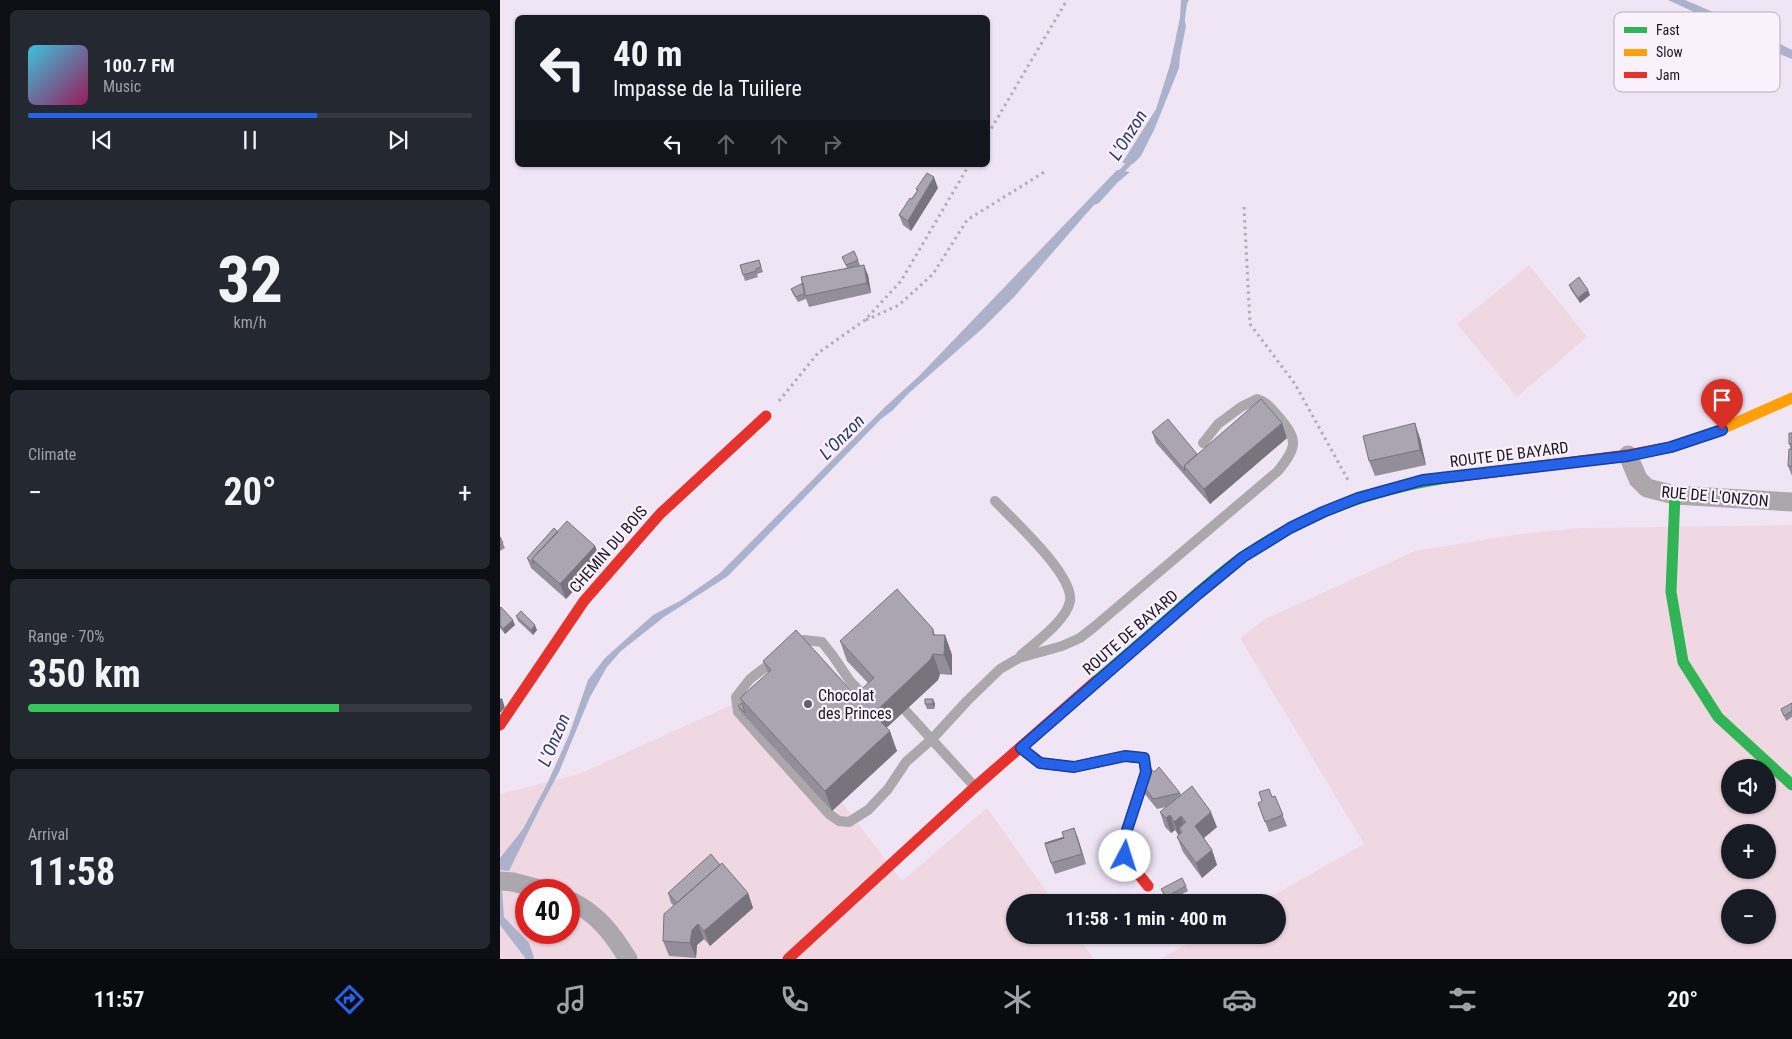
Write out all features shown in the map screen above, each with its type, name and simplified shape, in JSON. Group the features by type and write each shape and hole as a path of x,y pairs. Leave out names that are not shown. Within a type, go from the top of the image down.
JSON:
{"main road":[{"name":"ROUTE DE BAYARD","path":"788,959 975,787 1198,594 1243,557 1298,524 1358,498 1423,480 1628,456 1671,447 1722,430 1792,398"},
{"name":"CHEMIN DU BOIS","path":"503,710 584,601 653,521 766,416"},
{"path":"1674,495 1671,592 1683,662 1718,717 1792,785"},
{"path":"1021,748 1040,763 1074,767 1125,756 1144,758 1146,772 1127,830 1125,856 1148,886"}],"street":[{"name":"RUE DE L'ONZON","path":"1628,456 1638,479 1647,488 1674,495 1792,502"},
{"path":"580,905 612,933 628,959"}],"lane":[{"path":"1019,658 1062,646 1080,638 1278,471 1290,456 1293,445 1292,434 1285,424 1266,402 1257,399 1241,407 1218,424 1203,443"},
{"path":"868,700 850,681 834,656 822,642 804,640 750,679 736,697 738,712 829,814 839,821 849,822 868,810 888,789 906,762 932,739 966,700 1000,669 1019,658 1063,617 1070,601 1066,582 1053,563 995,501"},
{"path":"905,710 975,787"}],"path":[{"path":"990,131 1067,0"},
{"path":"865,320 901,281 968,167"},
{"path":"766,416 818,353 865,320 899,305 934,274 967,220 1046,171"},
{"path":"1244,207 1250,324 1295,384 1358,498"}],"shaded area":[{"path":"1529,265 1587,337 1517,397 1457,324"},
{"path":"1792,525 1792,959 1160,959 1187,944 1286,944 1286,894 1275,894 1364,844 1240,638 1265,619 1415,551 1521,534 1581,528"},
{"path":"758,693 902,881 987,808 1048,894 1006,894 1006,944 1083,944 1094,959 500,959 500,794 579,774"}],"water":[{"path":"1181,0 1189,0 1183,12 1186,26 1179,68 1154,130 1141,156 1133,164 1122,163 1156,109 1170,65 1180,18"},
{"path":"1668,0 1685,0 1713,12 1694,12"},
{"path":"1780,44 1792,50 1792,59 1780,54"},
{"path":"1117,170 1130,172 1099,203 1094,205 1014,297 983,328 881,419 728,576 664,617 621,651 607,667 590,697 559,772 509,871 500,870 500,858 523,829 547,784 569,735 588,680 605,658 653,615 680,601 720,573 885,407 918,377"},
{"path":"500,888 502,888 504,917 515,928 515,944 529,944 533,959 526,959 500,925"}],"building":[{"path":"927,173 934,177 908,221 899,215 910,198 912,199 918,190 916,189"},
{"path":"854,251 858,260 846,265 842,257"},
{"path":"759,260 761,267 756,269 756,271 743,275 740,265"},
{"path":"864,265 867,283 805,296 801,277"},
{"path":"1579,277 1588,290 1578,298 1569,285"},
{"path":"803,283 805,293 796,297 791,289"},
{"path":"1261,399 1282,423 1204,489 1184,466"},
{"path":"1168,419 1197,454 1184,466 1185,471 1152,432"},
{"path":"1415,423 1420,450 1369,461 1363,436"},
{"path":"1789,433 1792,433 1792,444 1789,444"},
{"path":"1789,449 1792,449 1792,466 1788,466"},
{"path":"567,521 595,546 560,584 532,559"},
{"path":"554,528 558,532 532,559 534,564 527,558"},
{"name":"Chocolat des Princes","path":"897,589 933,629 933,635 945,635 944,655 933,654 930,660 873,714 890,731 825,791 740,698 771,670 763,661 796,630 855,695 874,678 840,641"},
{"path":"501,607 513,620 503,629 500,625"},
{"path":"521,611 535,625 531,630 516,616"},
{"path":"925,699 933,699 933,704 925,704"},
{"path":"742,703 745,713 738,706"},
{"path":"1792,703 1792,711 1784,716 1781,709"},
{"path":"1149,766 1154,772 1159,767 1180,793 1153,799 1141,782 1147,777 1142,772"},
{"path":"1192,786 1211,812 1195,826 1212,850 1196,863 1177,837 1182,832 1179,828 1186,822 1181,816 1174,822 1170,815 1166,818 1160,812"},
{"path":"1269,789 1272,797 1275,796 1283,815 1265,822 1258,803 1262,801 1259,792"},
{"path":"1074,828 1082,854 1051,863 1045,844 1064,838 1062,832"},
{"path":"1064,838 1045,844 1045,843"},
{"path":"711,854 720,865 677,903 668,893"},
{"path":"722,863 748,893 704,931 698,924 692,930 690,943 663,941 664,914"},
{"path":"1182,878 1186,886 1171,894 1164,894 1161,889"}],"waterway":[{"name":"L'Onzon","path":"1182,22 1185,0"},
{"name":"L'Onzon","path":"1119,174 1133,159"}],"traffic: fast":[{"path":"1096,681 1219,575 1244,556 1270,540 1295,526 1348,502 1403,486 1462,476"},
{"path":"1675,495 1671,592 1683,662 1718,717 1792,785"}],"traffic: slow":[{"path":"1713,433 1792,398"}],"traffic: jam":[{"path":"500,725 584,601 660,514 766,416"},
{"path":"1462,476 1628,455 1671,447 1713,433"},
{"path":"788,959 975,787 1096,681"},
{"path":"1021,748 1040,763 1074,767 1125,756 1144,758 1146,772 1127,830 1125,857 1148,886"}],"place":[{"name":"Chocolat des Princes","path":"808,704"}],"route":[{"path":"1125,856 1127,830 1146,772 1144,758 1125,756 1074,767 1040,763 1021,748 1243,557 1290,528 1323,512 1358,498 1423,480 1628,456 1671,447 1722,430"}]}
